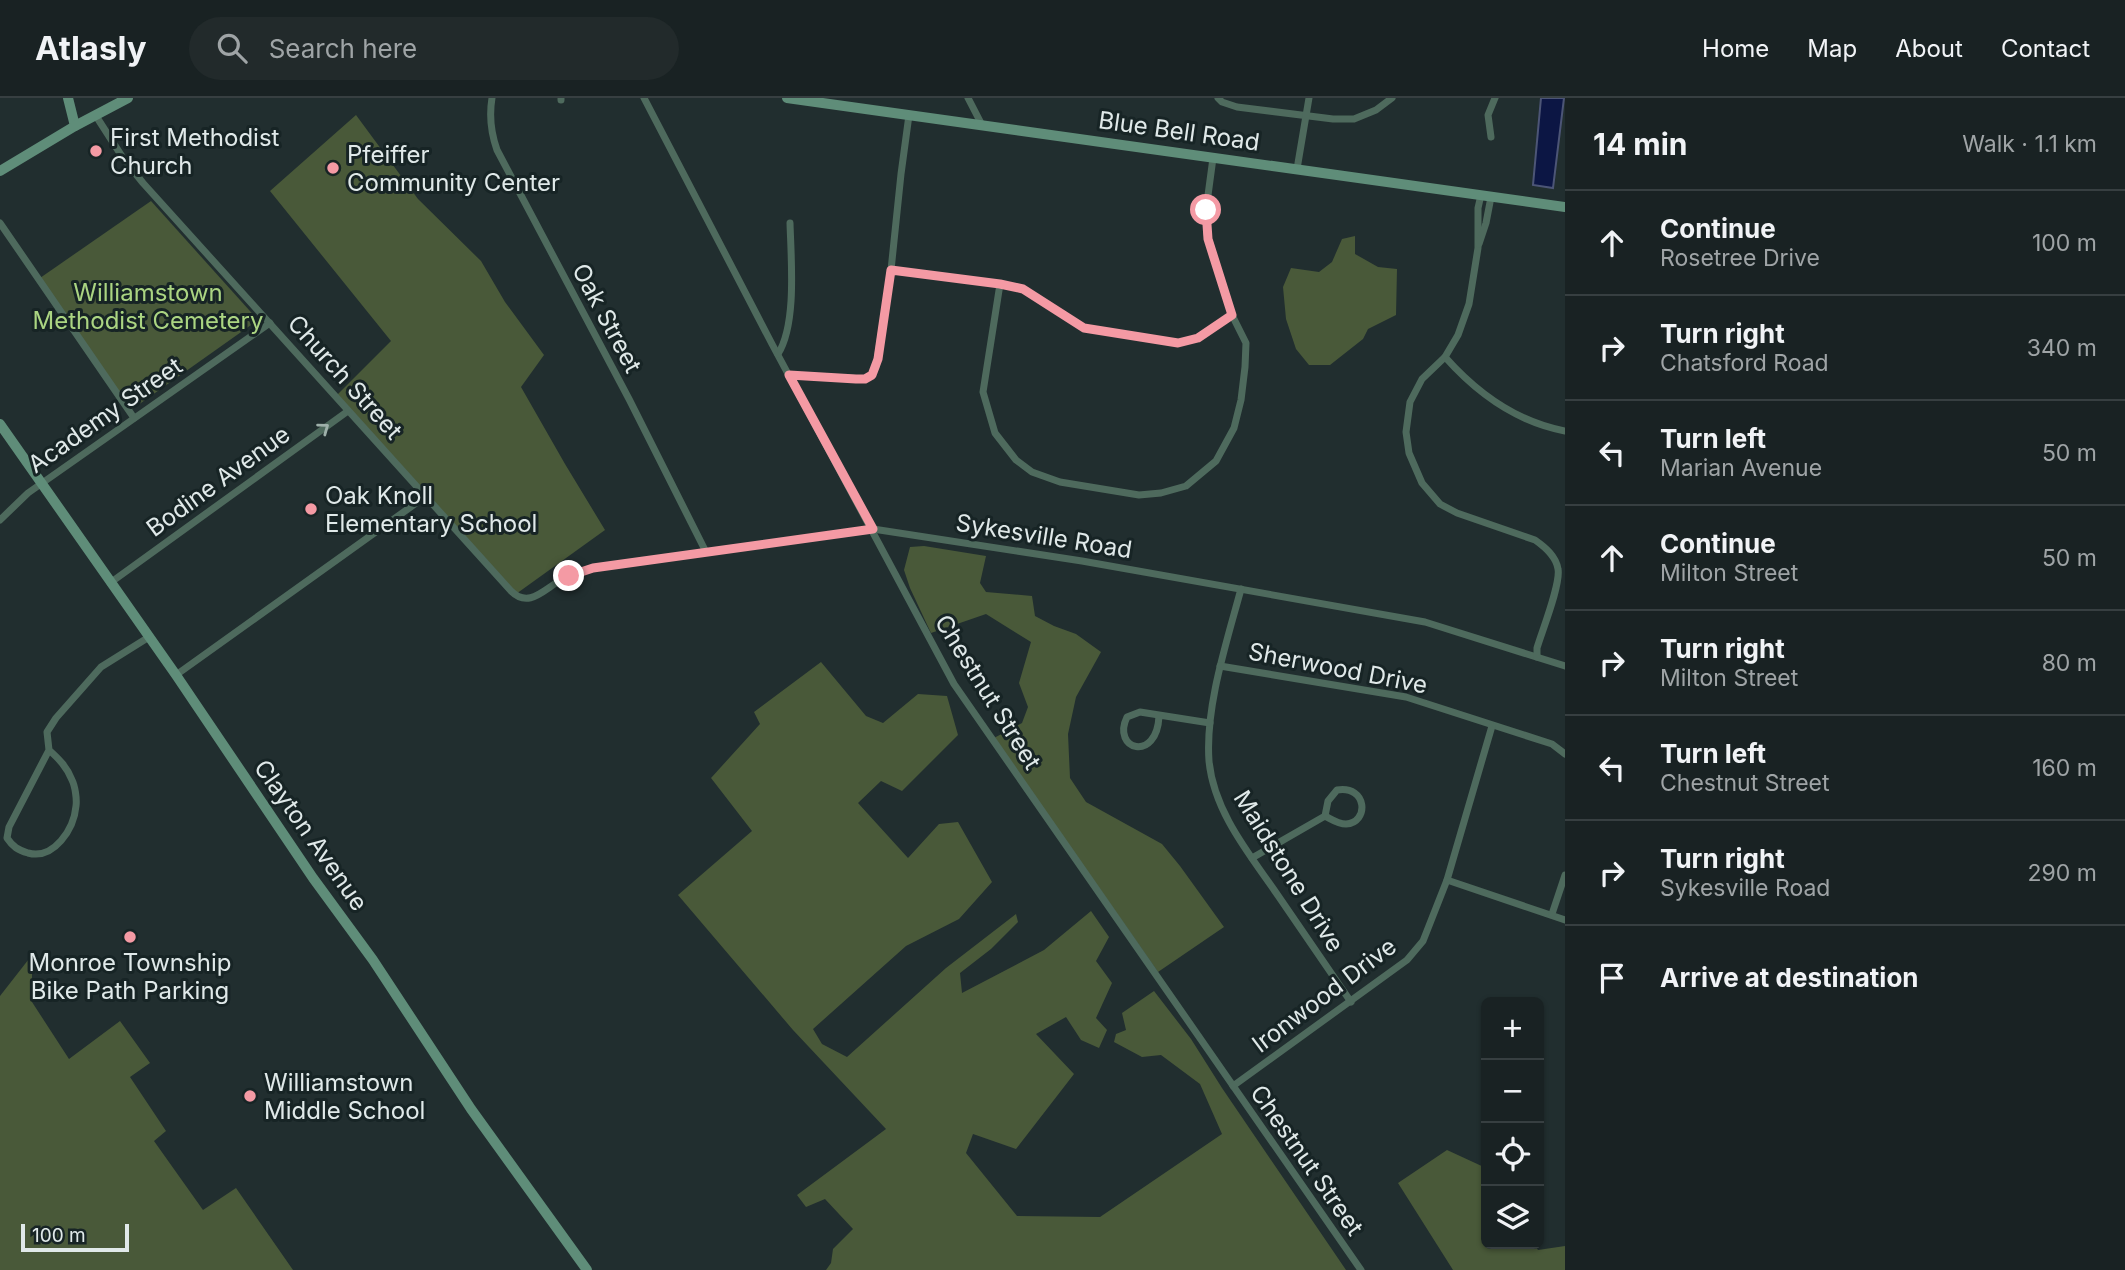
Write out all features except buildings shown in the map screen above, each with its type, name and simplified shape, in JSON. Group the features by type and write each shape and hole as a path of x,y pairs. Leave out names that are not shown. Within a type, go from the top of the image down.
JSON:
{"main road":[{"path":"68,98 75,126"},
{"path":"0,172 75,126 128,98"},
{"name":"Blue Bell Road","path":"792,98 1565,207"},
{"name":"Clayton Avenue","path":"0,424 176,675 313,878 373,960 471,1109 587,1270"}],"street":[{"name":"Oak Street","path":"492,98 490,119 497,150 629,399 706,552"},
{"name":"Chestnut Street","path":"644,98 789,375 964,699 1361,1270"},
{"path":"968,98 982,125"},
{"path":"1218,98 1237,107 1354,119 1376,110 1392,98"},
{"path":"1297,169 1308,98"},
{"path":"1491,136 1488,115 1495,98"},
{"path":"789,375 865,379 872,375 878,359 891,270 909,115"},
{"name":"Church Street","path":"96,116 131,169 516,596"},
{"path":"1000,284 984,392 995,433 1016,460 1032,472 1060,482 1139,495 1161,493 1186,486 1216,461 1234,428 1241,400 1246,343 1232,315 1207,234 1206,210 1213,158"},
{"path":"1486,196 1486,223 1478,248 1469,304 1458,335 1445,357 1422,379 1410,402 1406,432 1409,453 1422,483 1440,504 1457,513 1535,540 1544,546 1561,568 1536,657"},
{"path":"0,223 134,418"},
{"path":"778,354 784,344 790,315 790,223"},
{"path":"891,270 1023,289 1084,328 1178,343 1198,338 1232,315"},
{"name":"Academy Street","path":"0,520 28,493 270,323"},
{"path":"1445,357 1467,380 1511,413 1565,431"},
{"name":"Bodine Avenue","path":"110,583 348,411"},
{"path":"176,675 426,496"},
{"name":"Sykesville Road","path":"516,596 525,599 534,597 569,576 593,568 873,529 1082,561 1425,622 1565,666"},
{"name":"Maidstone Drive","path":"1241,589 1220,666 1210,723 1209,762 1222,810 1351,1002"},
{"path":"49,750 62,762 73,781 76,806 67,835 47,852 37,855 19,850 7,838 9,827 49,750 47,732 101,667 149,637"},
{"name":"Sherwood Drive","path":"1220,666 1406,697 1552,744 1565,754"},
{"path":"1159,716 1157,731 1143,747 1130,743 1124,737 1122,729 1127,717 1140,712 1210,723"},
{"name":"Ironwood Drive","path":"1233,1086 1407,960 1423,941 1447,880 1492,726"},
{"path":"1252,858 1325,816 1328,801 1337,790 1353,791 1359,796 1361,811 1353,822 1338,823 1325,816"},
{"path":"1552,914 1565,875"},
{"path":"1447,880 1565,920"}],"green space":[{"path":"356,115 418,199 481,261 505,302 544,355 521,387 605,530 516,594 334,398 391,341 270,191"},
{"name":"Williamstown Methodist Cemetery","path":"151,201 258,320 131,410 40,278"},
{"path":"1355,236 1355,254 1378,267 1397,269 1396,315 1368,329 1363,339 1330,365 1309,365 1296,349 1286,319 1283,287 1291,268 1319,272 1332,262 1342,239"},
{"path":"924,546 986,556 980,583 986,592 1032,596 1035,616 1076,634 1101,652 1076,697 1068,734 1070,778 1086,802 1162,844 1224,927 1158,972 994,738 1022,723 1028,707 1019,683 1031,642 986,614 931,633 904,570 910,547"},
{"path":"821,662 866,716 883,723 918,694 947,696 958,735 902,791 881,781 858,803 908,858 939,824 958,822 992,882 959,919 906,946 813,1029 822,1044 847,1057 946,968 1016,914 1018,922 991,949 960,973 962,993 1044,950 1091,911 1109,937 1096,961 1112,983 1096,1018 1107,1030 1099,1048 1081,1040 1066,1017 1036,1034 1074,1074 1016,1149 973,1134 966,1153 1017,1216 1100,1217 1222,1134 1200,1084 1161,1055 1142,1057 1114,1042 1116,1034 1126,1030 1122,1013 1154,991 1191,1039 1346,1270 826,1270 831,1263 833,1249 853,1229 825,1199 806,1207 797,1195 886,1129 793,1030 678,895 752,831 711,778 760,724 754,712"},
{"path":"32,955 32,1002 69,1059 120,1021 150,1063 130,1077 166,1131 154,1141 203,1210 236,1188 293,1270 0,1270 0,996"},
{"path":"1447,1150 1481,1166 1481,1249 1538,1250 1565,1246 1565,1270 1453,1270 1398,1183"}],"shaded area":[{"path":"1541,98 1564,98 1553,188 1533,185"}],"place":[{"name":"First Methodist Church","path":"96,151"},
{"name":"Pfeiffer Community Center","path":"333,168"},
{"name":"Oak Knoll Elementary School","path":"311,509"},
{"name":"Monroe Township Bike Path Parking","path":"130,937"},
{"name":"Williamstown Middle School","path":"250,1096"}],"route":[{"path":"569,576 593,568 873,529 789,375 865,379 872,375 878,359 891,270 1023,289 1084,328 1178,343 1198,338 1232,315 1208,239 1206,210"}]}
